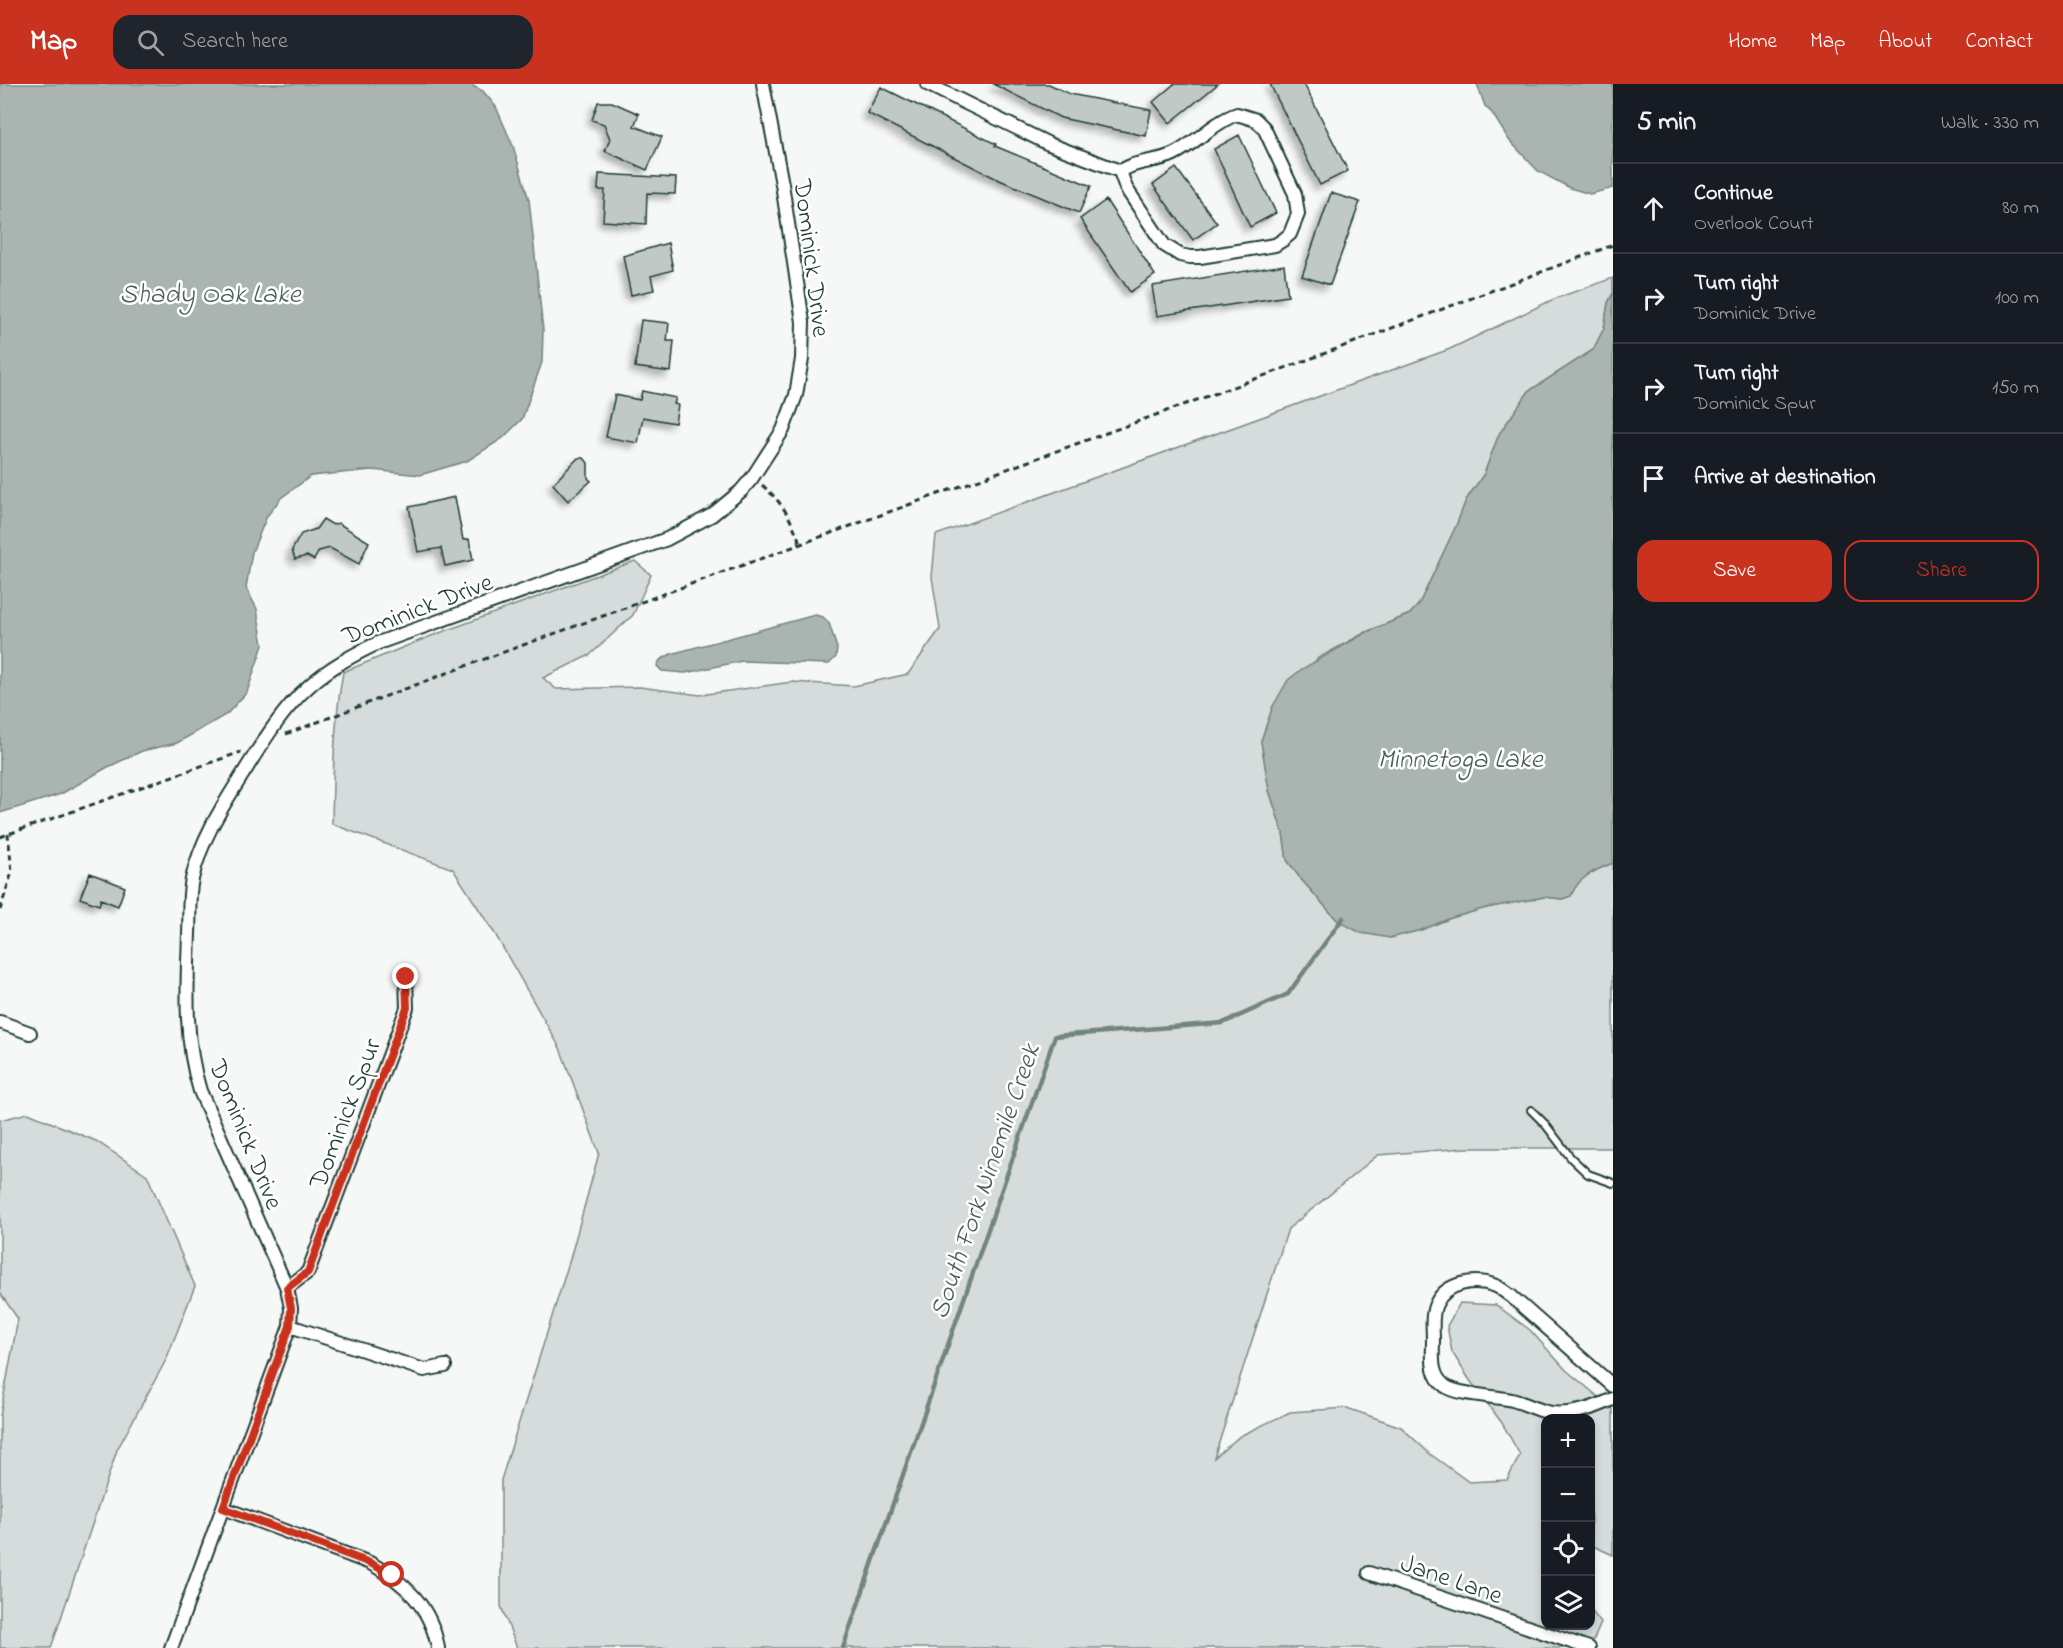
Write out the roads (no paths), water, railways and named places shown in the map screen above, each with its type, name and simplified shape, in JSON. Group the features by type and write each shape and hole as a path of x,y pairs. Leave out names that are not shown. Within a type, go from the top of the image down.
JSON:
{"street":[{"name":"Dominick Drive","path":"171,1648 290,1326 291,1308 287,1288 200,1091 192,1064 188,1031 191,880 210,828 260,746 295,700 308,686 341,660 378,643 667,539 712,514 741,492 752,478 783,430 796,395 802,359 803,322 782,184 763,84"},
{"path":"927,84 1049,144 1120,171 1172,155 1194,143 1227,117 1237,114 1246,116 1256,120 1264,128 1295,194 1298,214 1295,225 1290,234 1275,245 1200,257 1180,255 1164,245 1126,188 1120,171"},
{"name":"Dominick Spur","path":"287,1288 308,1272 407,1008 406,977"},
{"path":"0,1022 30,1033"},
{"path":"1613,1386 1511,1296 1496,1286 1480,1282 1463,1283 1451,1287 1435,1305 1433,1368 1438,1379 1446,1388 1509,1399 1556,1413 1577,1411 1613,1399"},
{"path":"290,1326 424,1371 445,1366"},
{"path":"223,1508 370,1563 392,1575 411,1591 427,1612 438,1648"},
{"name":"Jane Lane","path":"1369,1573 1589,1648"}],"lane":[{"path":"1531,1110 1545,1124 1570,1158 1588,1174 1613,1183"}],"water":[{"name":"Shady Oak Lake","path":"0,84 469,84 483,91 496,107 513,146 529,200 543,330 542,362 522,419 503,438 467,461 420,475 372,470 311,476 281,498 267,516 252,552 246,588 257,609 263,645 247,692 227,714 177,743 142,751 106,768 61,794 0,813"},
{"path":"1477,84 1613,84 1613,188 1590,194 1570,188 1538,171 1509,140 1485,106"},
{"name":"Minnetoga Lake","path":"1613,293 1613,863 1588,875 1578,884 1571,896 1562,899 1544,897 1486,908 1390,938 1361,933 1338,921 1287,860 1283,833 1269,790 1261,741 1273,706 1288,680 1302,669 1367,632 1410,614 1419,604 1466,500 1484,474 1499,434 1529,391 1593,350 1604,328 1608,303"},
{"path":"815,615 823,617 829,623 837,648 836,657 829,664 742,661 685,673 662,671 657,666 660,660 671,654"}],"waterway":[{"name":"South Fork Ninemile Creek","path":"843,1648 1055,1036 1223,1023 1288,994 1343,918"}]}
